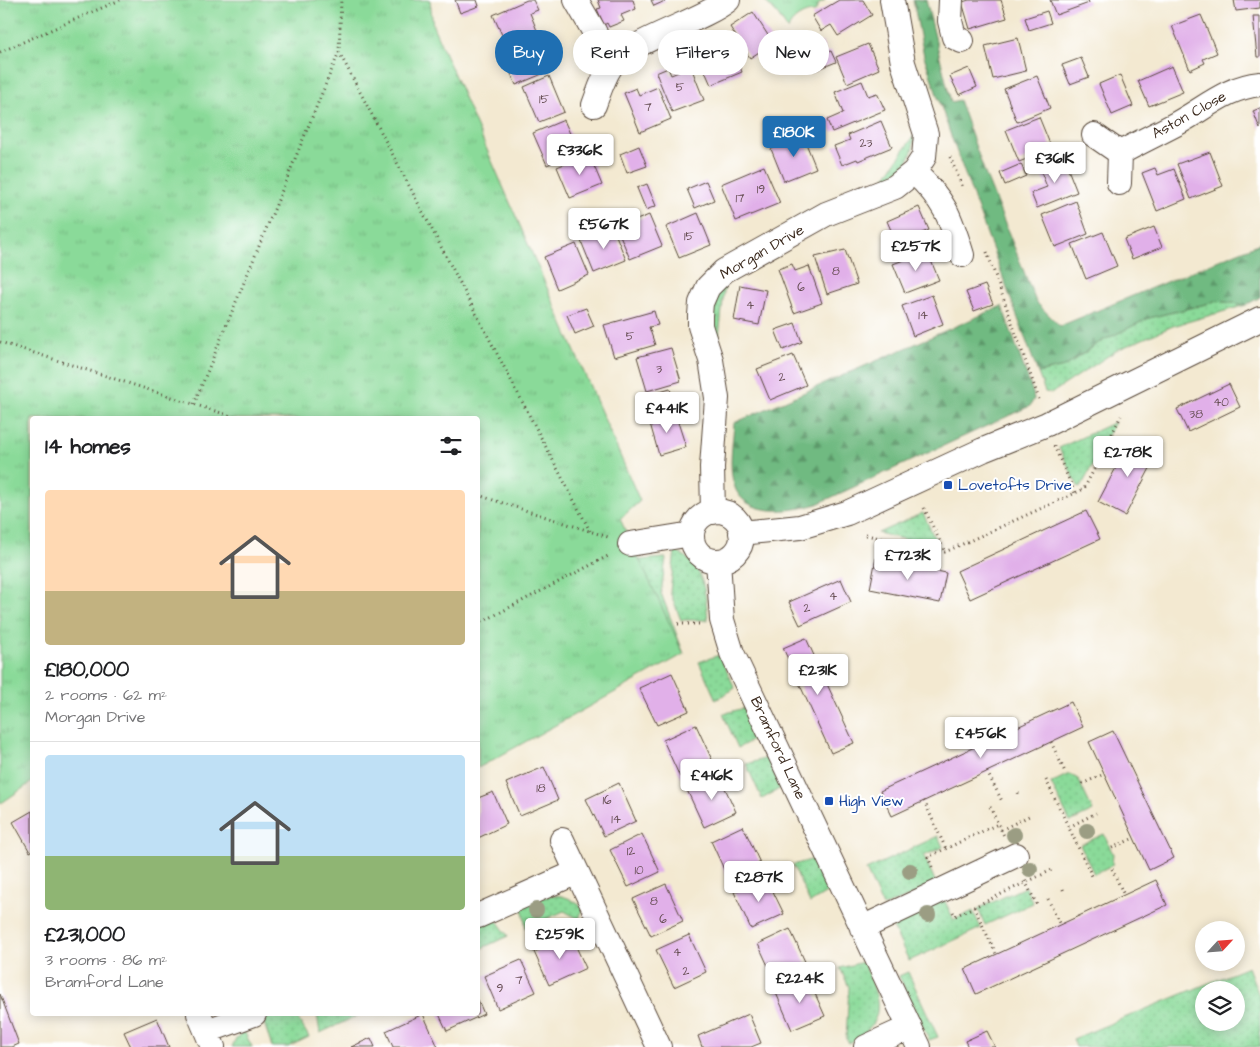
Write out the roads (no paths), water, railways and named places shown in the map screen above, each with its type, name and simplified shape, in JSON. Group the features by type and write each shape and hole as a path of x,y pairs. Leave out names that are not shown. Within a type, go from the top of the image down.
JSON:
{"street":[{"path":"576,0 592,30"},
{"path":"648,42 728,0"},
{"name":"Morgan Drive","path":"713,512 712,468 718,398 713,370 700,326 701,303 708,287 724,271 826,214 894,187 914,172 924,157 926,134 903,63 892,0"},
{"path":"951,0 951,30 954,37 962,41"},
{"path":"594,105 601,75"},
{"name":"Aston Close","path":"1120,152 1176,124 1237,88 1260,84"},
{"path":"1094,135 1120,152 1119,183"},
{"path":"914,172 942,201 950,215 962,256"},
{"path":"741,533 779,530 822,522 876,500 983,450 1047,424 1260,319"},
{"path":"713,512 724,513 735,519 741,533 739,547 731,556 718,561 706,559 697,552 693,544 692,534 696,522 705,514 713,512"},
{"path":"630,544 692,534"},
{"name":"Bramford Lane","path":"718,561 722,620 732,653 914,1037"},
{"path":"562,840 659,1047"},
{"path":"862,928 1015,858"},
{"path":"480,915 577,872"},
{"path":"207,1031 248,1016"},
{"path":"866,1047 914,1037"}],"place":[{"name":"Lovetofts Drive","path":"948,485"},
{"name":"High View","path":"829,801"}]}
